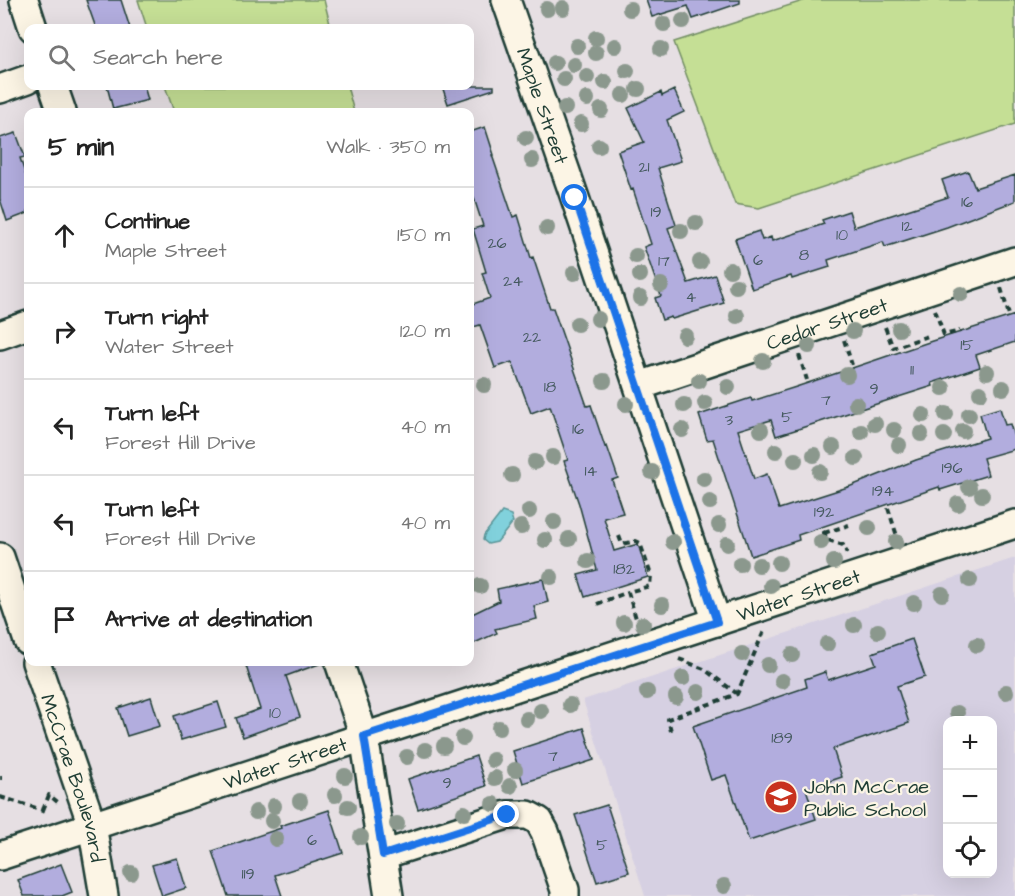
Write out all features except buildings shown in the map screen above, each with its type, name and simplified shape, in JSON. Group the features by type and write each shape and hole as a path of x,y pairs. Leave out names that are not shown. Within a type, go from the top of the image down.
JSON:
{"street":[{"path":"24,0 32,24"},
{"name":"Maple Street","path":"506,0 639,386 717,622"},
{"path":"0,89 24,80"},
{"path":"54,90 60,108"},
{"name":"Cedar Street","path":"639,386 1015,261"},
{"path":"0,335 24,326"},
{"name":"Water Street","path":"0,856 1015,524"},
{"path":"0,558 24,628"},
{"name":"McCrae Boulevard","path":"37,666 92,825 104,896"},
{"path":"340,666 364,736 389,896"},
{"path":"383,855 507,815 528,815 539,821 545,832 565,896"}],"path":[{"path":"1001,288 1009,315"},
{"path":"935,310 944,335 960,331"},
{"path":"885,327 893,348 928,336 928,334"},
{"path":"844,340 852,365"},
{"path":"799,355 807,380"},
{"path":"888,508 897,536"},
{"path":"847,553 843,545 828,540 824,532 849,525"},
{"path":"597,604 650,586 651,575 640,543 636,541 622,544 619,536"},
{"path":"628,592 638,626"},
{"path":"671,731 668,718 737,694 766,626"},
{"path":"674,657 704,669 737,694"},
{"path":"0,797 44,810 38,827"}],"shaded area":[{"name":"John McCrae Public School","path":"1015,558 1015,896 645,896 583,700"}],"green space":[{"path":"138,0 324,0 330,24 146,24"},
{"path":"806,0 1015,0 1015,124 759,208 735,204 674,42"},
{"path":"166,90 348,90 353,108 173,108"}],"water":[{"path":"502,512 511,515 513,522 497,542 488,544 483,540 484,535"}],"place":[{"name":"John McCrae Public School","path":"781,797"}],"route":[{"path":"507,815 383,855 364,736 717,622 575,198"}]}
